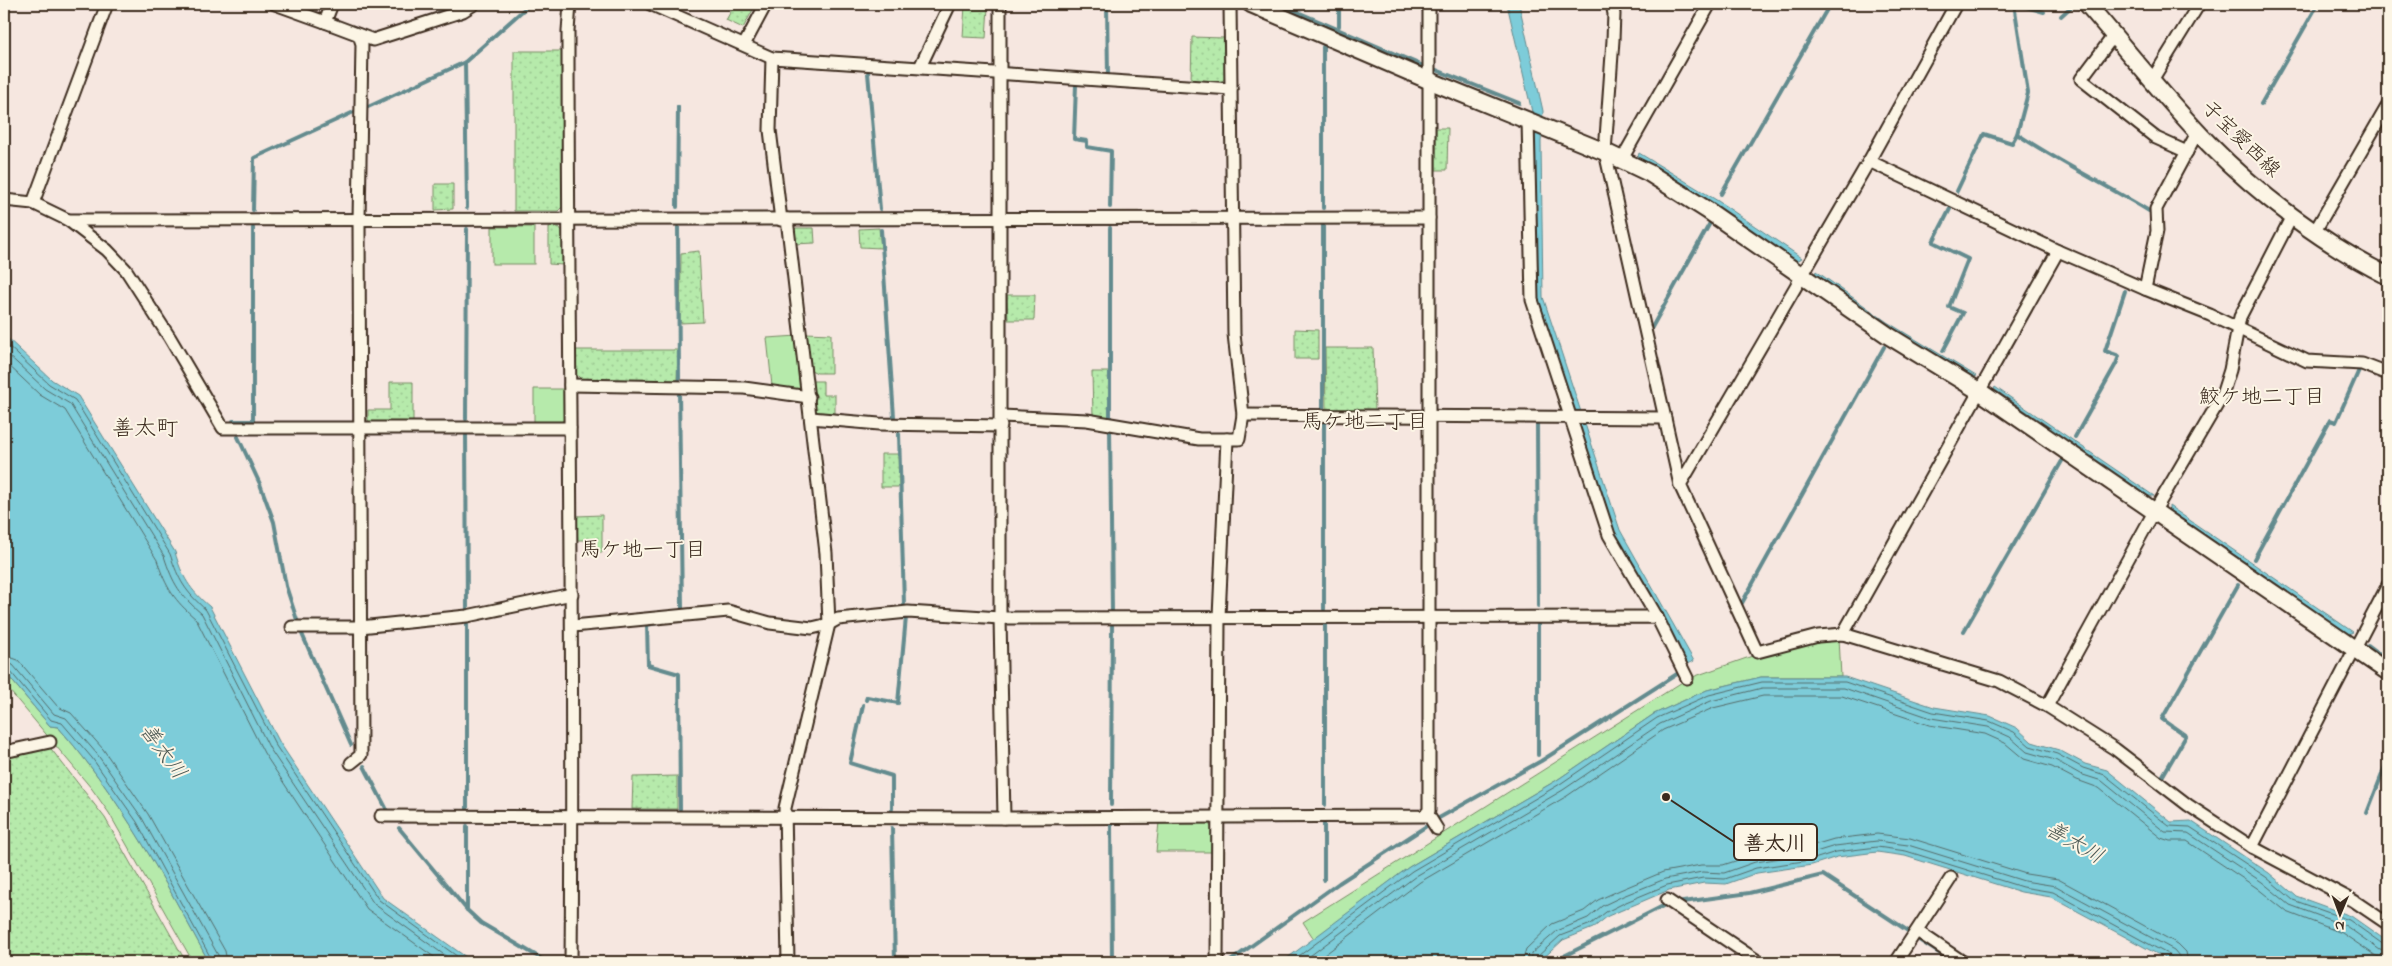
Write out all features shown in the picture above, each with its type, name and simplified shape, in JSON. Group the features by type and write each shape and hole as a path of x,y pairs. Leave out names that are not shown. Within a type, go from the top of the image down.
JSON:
{"street":[{"path":"33,203 107,4"},
{"path":"275,4 373,40 464,11 474,4"},
{"path":"325,22 332,4"},
{"path":"570,4 568,31 568,220 573,626 571,962"},
{"path":"650,4 772,58 1001,72 1114,82 1231,88"},
{"path":"744,45 766,4"},
{"path":"920,67 950,4"},
{"path":"1000,4 1002,219 1000,618 1004,818"},
{"path":"811,418 879,424 1087,420 1199,438 1239,439 1243,416 1234,334 1230,4"},
{"path":"1251,4 1428,80 1605,152 1649,173 1802,274 1889,336 1979,391 2388,672"},
{"path":"381,816 1004,818 1424,816 1430,811 1431,616 1428,80 1430,4"},
{"path":"1612,4 1614,14 1613,40 1605,152 1680,485 1757,652 1818,636 1842,634 1999,681 2047,706 2115,749 2188,805 2252,847 2354,901 2388,924"},
{"path":"1622,160 1710,4"},
{"path":"1680,485 1869,161 1956,4"},
{"name":"子宝愛西線","path":"2087,4 2198,131 2258,189 2292,216 2368,266 2388,276"},
{"path":"2152,80 2199,4"},
{"path":"351,763 361,755 359,220 362,44 358,35"},
{"path":"2114,35 2081,79 2156,138 2187,152"},
{"path":"772,58 770,130 809,397 826,553 829,624 785,808 788,962"},
{"path":"2315,230 2388,105"},
{"path":"1528,120 1532,300 1572,417 1609,535 1657,616 1687,678"},
{"path":"2145,289 2156,231 2156,209 2198,131"},
{"path":"1869,161 2058,251 2239,328 2308,361 2362,364 2388,374"},
{"path":"4,200 33,203 68,220 107,250 126,270 170,338 223,428 570,428"},
{"path":"2047,706 2154,512 2221,398 2230,370 2240,317 2292,216"},
{"path":"68,220 1428,218"},
{"path":"1842,634 2058,251"},
{"path":"570,385 744,388 809,397"},
{"path":"1243,416 1665,418"},
{"path":"1217,962 1220,617 1227,439"},
{"path":"2252,847 2388,585"},
{"path":"292,627 360,627 467,616 572,594"},
{"path":"573,626 728,611 770,623 812,628 829,624 838,619 908,612 1000,618 1657,616"},
{"path":"4,752 50,742"},
{"path":"1427,813 1437,828"},
{"path":"1896,962 1951,878"},
{"path":"1667,900 1759,962"},
{"path":"1917,931 1964,962"}],"green space":[{"path":"735,4 756,4 743,28 726,20"},
{"path":"965,5 988,7 986,38 963,37"},
{"path":"1192,37 1224,38 1225,79 1218,83 1191,82"},
{"path":"514,51 562,51 563,206 558,211 514,211"},
{"path":"1436,128 1448,128 1447,170 1436,170"},
{"path":"435,184 453,184 453,209 435,210"},
{"path":"492,227 534,227 534,264 492,264"},
{"path":"549,227 559,227 563,232 563,265 549,264"},
{"path":"796,228 814,228 815,243 794,244 792,232"},
{"path":"879,228 881,248 860,247 859,229"},
{"path":"699,251 703,322 680,323 681,253"},
{"path":"1007,295 1035,295 1034,320 1008,320"},
{"path":"1295,329 1318,330 1318,359 1295,359"},
{"path":"806,333 831,334 831,373 817,373 809,369"},
{"path":"798,336 802,391 772,386 767,338"},
{"path":"1325,348 1373,348 1375,411 1326,411"},
{"path":"575,350 678,350 677,381 582,380 575,373"},
{"path":"1092,372 1111,372 1111,419 1093,417"},
{"path":"811,381 823,381 823,395 835,395 835,418 820,416 814,412"},
{"path":"390,382 413,382 413,423 371,423 368,420 368,410 390,410"},
{"path":"534,389 564,389 565,418 562,422 534,422"},
{"path":"881,454 898,454 899,487 881,487"},
{"path":"602,515 602,553 592,553 591,540 577,540 577,516"},
{"path":"1839,637 1841,677 1761,677 1707,690 1654,714 1557,780 1409,867 1314,939 1303,922 1687,679 1758,654"},
{"path":"4,671 50,726 58,727 102,782 158,870 209,962 193,962 109,813 92,789 4,684"},
{"path":"48,745 105,818 186,962 4,962 4,758 7,755"},
{"path":"677,776 677,809 632,809 633,777"},
{"path":"1159,822 1207,822 1213,829 1213,852 1156,852"}],"water":[{"path":"1507,4 1519,4 1543,111 1541,142 1543,297 1620,530 1694,661 1688,664 1614,532 1537,298 1532,112"},
{"path":"1639,153 1718,201 1802,258 1797,261 1715,205 1638,157"},
{"path":"1816,271 1887,322 1976,376 1972,377 1886,325 1815,274"},
{"path":"4,335 52,380 78,396 175,552 188,582 197,595 210,607 280,743 383,898 473,962 209,962 158,870 102,782 58,727 50,726 4,671"},
{"path":"1995,387 2154,496 2149,496 1994,389"},
{"path":"2169,506 2353,632 2348,634 2169,510"},
{"path":"1761,677 1845,677 1934,707 1990,716 2017,728 2032,742 2059,750 2085,764 2107,770 2171,822 2191,821 2269,873 2296,896 2351,916 2388,942 2388,962 2172,962 2051,897 2021,892 1905,856 1877,852 1837,857 1812,865 1757,873 1726,884 1704,883 1669,890 1608,916 1593,928 1563,940 1539,962 1282,962 1409,867 1557,780 1654,714 1707,690"}],"waterway":[{"path":"294,4 313,11"},
{"path":"438,13 441,12 444,4"},
{"path":"368,107 465,62 530,4"},
{"path":"1107,4 1108,76"},
{"path":"1279,4 1421,65"},
{"path":"1339,4 1339,26"},
{"path":"1721,194 1830,4"},
{"path":"1957,191 1984,134 2012,143 2017,134 2028,93 2014,4"},
{"path":"2016,4 2044,12"},
{"path":"2061,16 2074,4"},
{"path":"2261,104 2318,4"},
{"path":"1323,47 1323,208"},
{"path":"465,62 467,208"},
{"path":"1434,69 1519,103"},
{"path":"868,73 880,209"},
{"path":"1076,85 1074,139 1087,141 1087,147 1111,151 1110,207"},
{"path":"677,207 678,107"},
{"path":"253,210 254,158 356,111"},
{"path":"2017,134 2149,211"},
{"path":"1943,351 1963,313 1949,307 1968,259 1933,242 1950,209"},
{"path":"1651,329 1710,223"},
{"path":"1323,225 1323,410"},
{"path":"678,227 679,379"},
{"path":"233,421 253,421 253,228"},
{"path":"1110,228 1110,417"},
{"path":"466,419 467,229"},
{"path":"881,230 894,417"},
{"path":"2075,437 2119,356 2105,351 2125,291"},
{"path":"1742,603 1884,347"},
{"path":"2254,559 2330,420 2336,422 2359,370"},
{"path":"679,392 682,608"},
{"path":"1324,423 1324,609"},
{"path":"1537,423 1538,606"},
{"path":"1110,427 1112,611"},
{"path":"466,432 467,612"},
{"path":"899,434 904,604"},
{"path":"238,437 260,484 274,522 286,586 297,620"},
{"path":"1964,631 2062,461"},
{"path":"2162,777 2186,736 2162,719 2238,585"},
{"path":"866,700 867,697 898,703 906,617"},
{"path":"1325,621 1325,805"},
{"path":"658,623 647,625 648,665 679,674 680,809"},
{"path":"1538,623 1538,755"},
{"path":"467,624 467,810"},
{"path":"1111,805 1112,625"},
{"path":"302,634 351,745"},
{"path":"2368,646 2388,661"},
{"path":"1439,818 1541,761 1677,674"},
{"path":"863,705 850,763 892,776 892,809"},
{"path":"2367,813 2388,759"},
{"path":"364,766 386,808"},
{"path":"1324,824 1324,880"},
{"path":"1111,825 1112,962"},
{"path":"467,826 467,910"},
{"path":"1229,962 1339,883 1425,827"},
{"path":"399,828 467,910 481,923 547,962"},
{"path":"892,828 895,962"},
{"path":"1676,903 1749,893 1823,875 1911,933"},
{"path":"1559,962 1566,955 1663,906"},
{"path":"1916,938 1953,962"},
{"path":"1566,955 1577,962"}],"place":[{"name":"善太川","path":"1666,797"}],"district":[{"name":"鮫ケ地二丁目","path":"2262,398"},
{"name":"馬ケ地二丁目","path":"1365,423"},
{"name":"善太町","path":"145,430"},
{"name":"馬ケ地一丁目","path":"643,551"}]}
